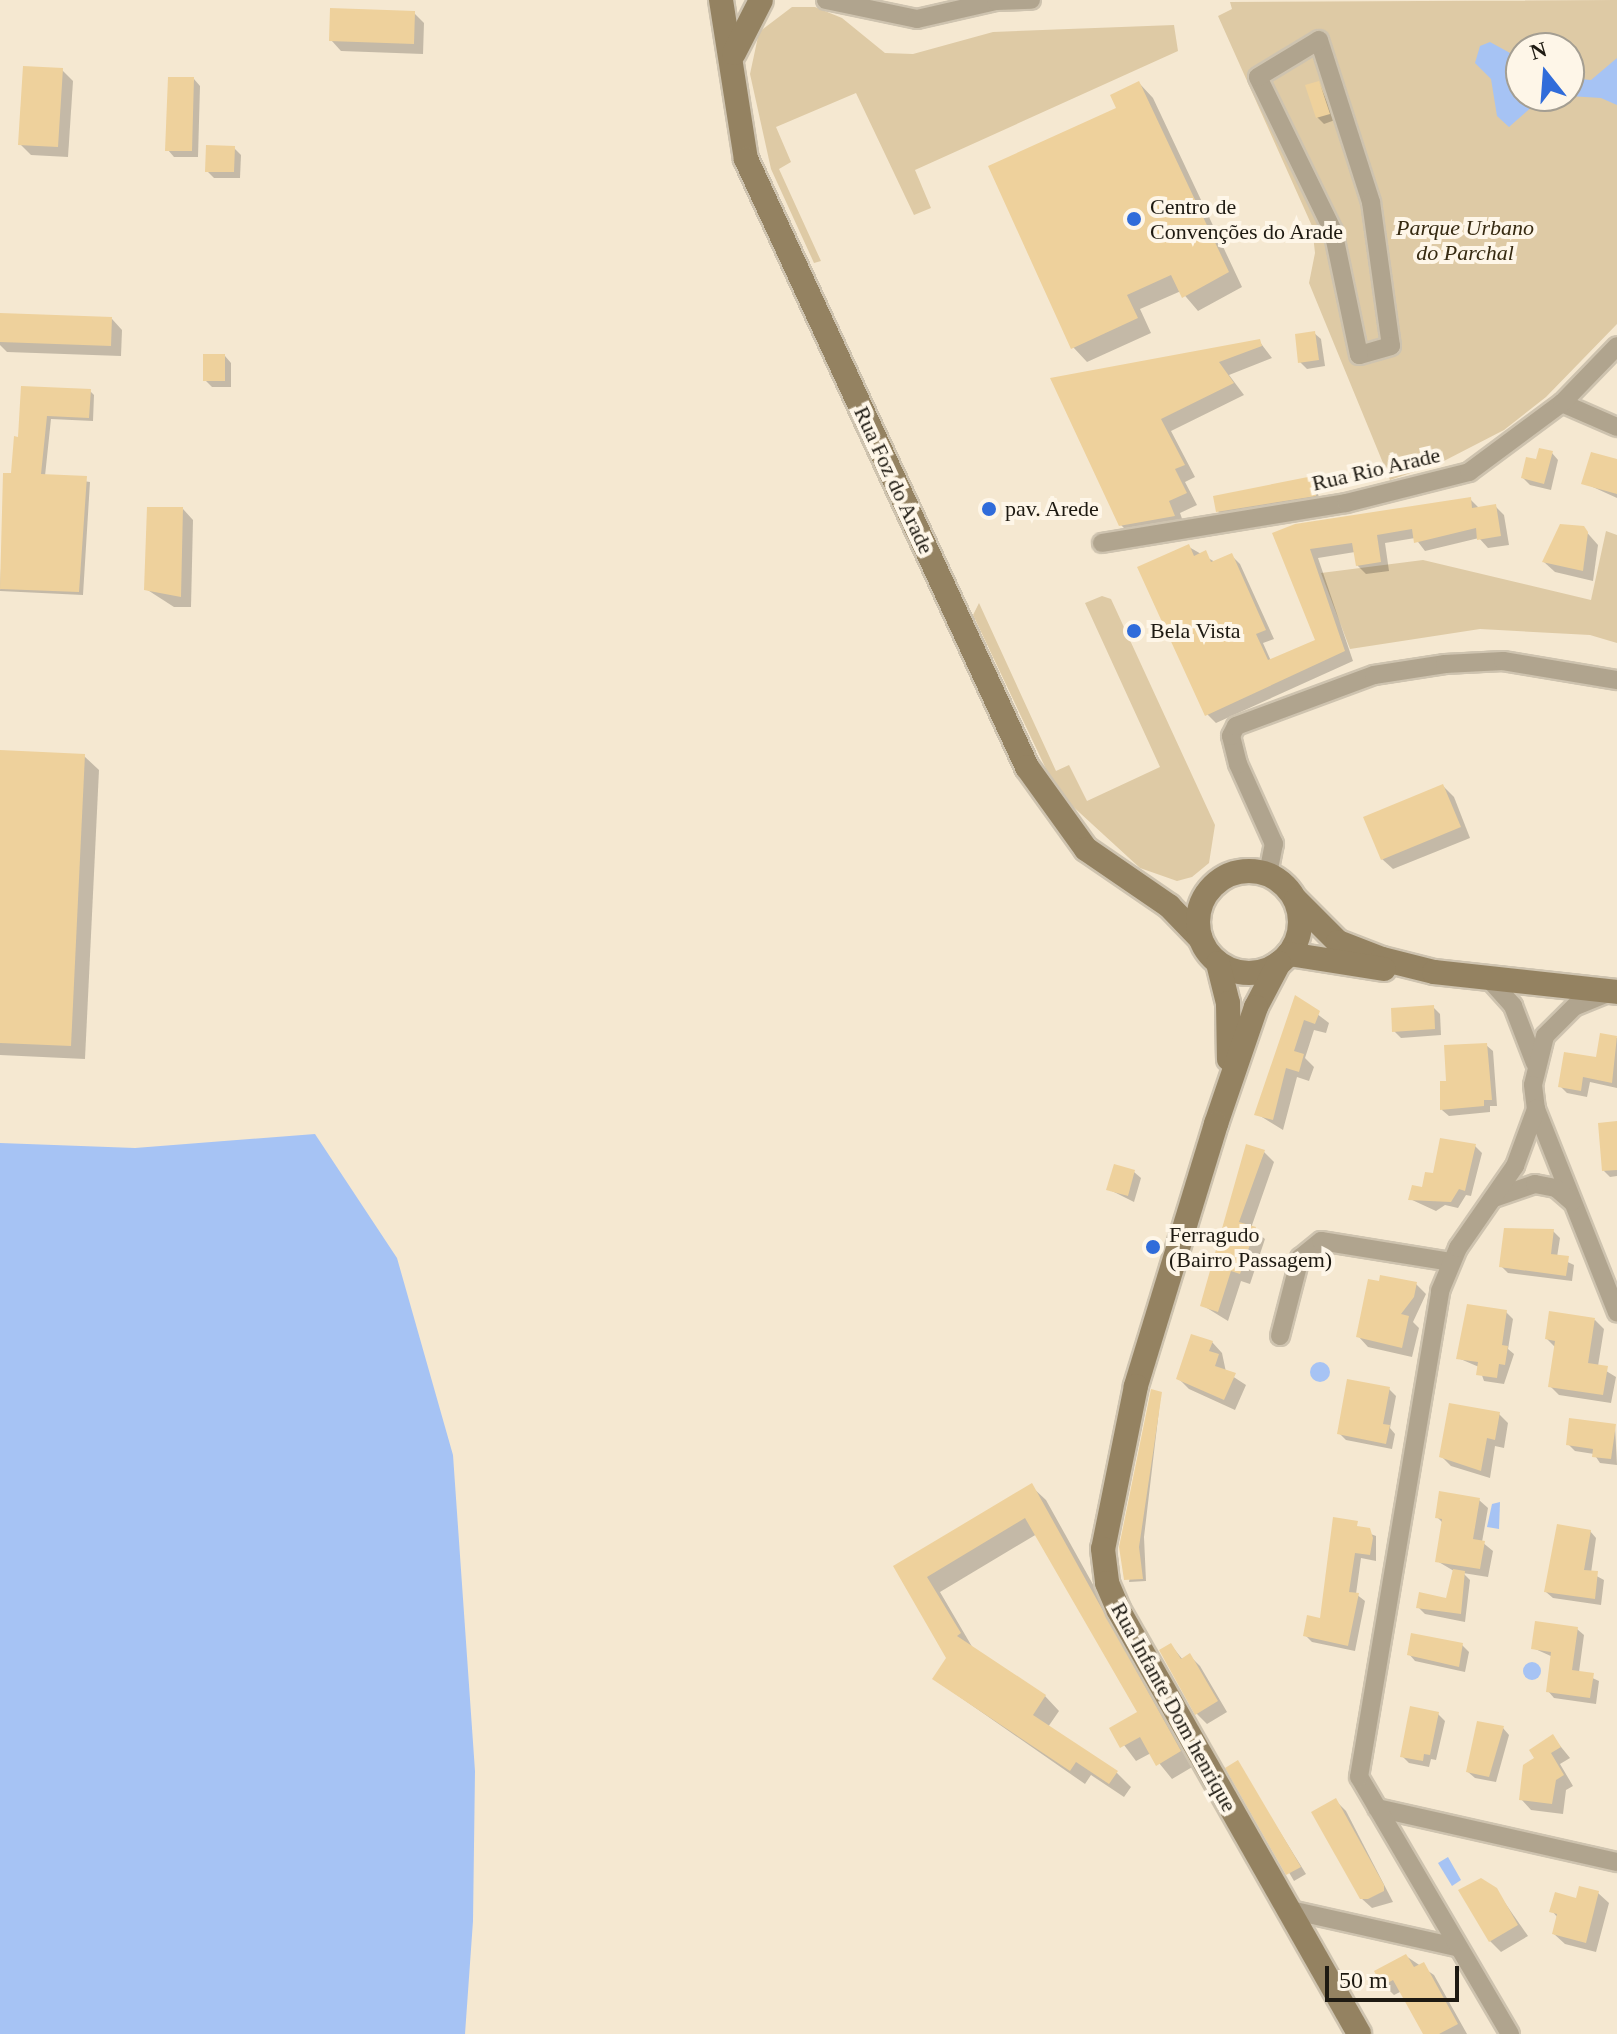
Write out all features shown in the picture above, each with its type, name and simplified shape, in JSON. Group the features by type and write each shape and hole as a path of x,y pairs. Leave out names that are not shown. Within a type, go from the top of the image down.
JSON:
{"street":[{"name":"Rua Foz do Arade","path":"721,0 734,53 736,113 746,159 1027,767 1086,849 1122,872 1200,938 1218,963 1232,1043 1216,1124"},
{"name":"Rua Foz do Arade","path":"734,53 761,0"},
{"path":"837,1 917,19 996,1 1031,0"},
{"path":"1319,40 1371,202 1391,346 1359,355 1333,231 1258,77 1319,40"},
{"name":"Rua Rio Arade","path":"1102,543 1346,503 1469,472 1562,403 1617,346"},
{"path":"1562,403 1617,427"},
{"path":"1268,874 1274,844 1238,764 1231,736 1236,726 1374,675 1445,664 1503,661 1617,680"},
{"name":"Rua Foz do Arade","path":"1122,872 1177,893 1206,893"},
{"path":"1200,938 1198,915 1206,893 1236,872 1268,874 1338,942 1434,972"},
{"path":"1216,1124 1256,1007 1300,926 1296,900"},
{"path":"1218,963 1249,973 1284,958 1615,992"},
{"path":"1489,979 1513,1006 1535,1063 1536,1109 1515,1166 1450,1262 1440,1291 1359,1777 1456,1947 1510,2034"},
{"path":"1535,1063 1558,1022 1575,1006 1615,992"},
{"path":"1536,1109 1578,1207 1617,1313"},
{"name":"Rua Infante Dom henrique","path":"1216,1124 1136,1386 1103,1549 1107,1583 1119,1611 1359,2034"},
{"path":"1494,1198 1535,1184 1556,1188 1578,1207"},
{"path":"1280,1336 1300,1258 1321,1241 1450,1262"},
{"path":"1377,1808 1617,1862"},
{"path":"1286,1909 1456,1947"}],"green space":[{"name":"Parque Urbano do Parchal","path":"1617,0 1617,324 1546,397 1504,430 1440,463 1390,480 1309,283 1315,253 1312,226 1218,16 1232,9 1230,2"},
{"path":"792,7 815,7 842,18 885,53 913,54 993,32 1174,25 1178,51 915,170 931,208 914,215 856,93 776,127 791,162 779,169 821,261 814,263 771,169 750,74 759,32"},
{"path":"1606,531 1617,535 1617,643 1590,635 1480,629 1350,649 1321,573 1423,560 1591,600"},
{"path":"1102,596 1111,599 1215,825 1209,863 1192,877 1177,881 1140,868 1068,802 1047,771 973,615 979,603 1056,771 1069,765 1087,801 1160,767 1085,603"}],"water":[{"path":"1490,42 1505,50 1505,112 1526,112 1509,127 1497,116 1491,79 1475,63 1480,46"},
{"path":"1617,58 1617,105 1601,98 1585,97 1585,79 1591,80"},
{"path":"315,1134 397,1258 453,1455 475,1771 473,1921 465,2034 0,2034 0,1143 135,1148"},
{"path":"1320,1362 1327,1365 1330,1372 1327,1379 1320,1382 1313,1379 1310,1372 1313,1365"},
{"path":"1500,1502 1499,1529 1487,1527 1492,1504"},
{"path":"1532,1662 1541,1671 1532,1680 1523,1671"},
{"path":"1448,1857 1461,1880 1452,1886 1438,1863"}],"building":[{"path":"330,8 415,11 414,44 329,41"},
{"path":"23,66 63,68 58,147 18,145"},
{"path":"168,77 194,77 192,151 165,151"},
{"name":"Centro de Convenções do Arade","path":"1139,81 1229,272 1182,298 1171,275 1127,295 1138,318 1071,349 988,166 1116,108 1110,95"},
{"path":"1319,81 1330,114 1316,118 1305,85"},
{"path":"206,145 235,146 234,172 205,172"},
{"path":"0,313 112,317 111,346 0,342"},
{"path":"1315,331 1319,360 1298,363 1295,334"},
{"path":"1260,339 1262,346 1219,362 1234,383 1161,419 1185,465 1175,469 1187,493 1169,501 1175,516 1119,526 1050,378"},
{"path":"203,354 225,354 225,381 203,381"},
{"path":"21,386 91,389 89,418 47,416 41,474 87,476 79,592 0,589 3,473 11,473 14,436 18,437"},
{"path":"1539,448 1553,451 1544,484 1521,478 1526,457 1536,459"},
{"path":"1591,452 1617,459 1617,494 1581,484"},
{"path":"1313,476 1316,496 1216,512 1213,496"},
{"path":"1471,497 1472,508 1496,504 1501,536 1477,540 1476,528 1414,543 1412,529 1377,535 1381,562 1356,566 1352,543 1310,549 1345,651 1205,716 1137,567 1189,544 1194,556 1206,550 1211,562 1232,553 1266,630 1256,634 1268,660 1315,640 1272,533 1295,524"},
{"path":"147,507 183,507 181,597 144,590"},
{"path":"1560,524 1584,526 1588,532 1583,571 1542,562"},
{"path":"0,750 85,754 71,1046 0,1043"},
{"path":"1443,784 1461,827 1381,860 1363,817"},
{"path":"1295,995 1320,1011 1315,1024 1304,1020 1294,1051 1304,1054 1299,1072 1286,1068 1273,1120 1254,1115"},
{"path":"1434,1005 1435,1029 1392,1032 1391,1008"},
{"path":"1600,1033 1617,1036 1612,1083 1583,1077 1581,1091 1558,1087 1564,1052 1596,1057"},
{"path":"1487,1043 1492,1100 1484,1100 1484,1106 1440,1110 1440,1081 1446,1081 1444,1045"},
{"path":"1617,1121 1617,1170 1602,1171 1598,1123"},
{"path":"1440,1138 1476,1144 1465,1191 1459,1189 1451,1202 1408,1200 1412,1185 1422,1187 1425,1172 1433,1173"},
{"path":"1246,1144 1265,1150 1239,1222 1256,1227 1240,1274 1231,1271 1218,1312 1200,1306"},
{"path":"1114,1164 1135,1170 1128,1196 1106,1190"},
{"path":"1504,1228 1554,1229 1551,1254 1569,1256 1566,1276 1499,1267"},
{"path":"1380,1275 1417,1282 1414,1297 1401,1314 1409,1316 1402,1348 1356,1337 1368,1279 1379,1281"},
{"path":"1467,1304 1507,1310 1502,1345 1508,1346 1505,1365 1499,1364 1497,1378 1476,1375 1478,1362 1456,1359"},
{"path":"1549,1311 1595,1318 1588,1363 1608,1366 1603,1395 1548,1387 1555,1341 1545,1339"},
{"path":"1191,1334 1213,1341 1209,1351 1219,1354 1215,1366 1236,1373 1224,1400 1176,1379"},
{"path":"1347,1379 1390,1387 1383,1424 1390,1425 1386,1444 1337,1434"},
{"path":"1151,1389 1162,1392 1139,1547 1143,1579 1124,1580 1119,1547"},
{"path":"1449,1403 1500,1412 1495,1440 1487,1438 1481,1471 1439,1457"},
{"path":"1569,1418 1616,1424 1611,1459 1592,1457 1593,1449 1566,1445"},
{"path":"1032,1483 1181,1751 1156,1766 1140,1737 1120,1748 1109,1728 1137,1712 1025,1518 927,1577 961,1633 957,1636 1046,1695 1033,1715 1118,1771 1109,1784 1076,1762 1070,1771 932,1679 946,1658 893,1566"},
{"path":"1439,1491 1480,1498 1473,1539 1485,1541 1480,1569 1435,1562 1442,1519 1435,1518"},
{"path":"1333,1517 1358,1521 1357,1526 1370,1528 1373,1538 1370,1555 1355,1553 1349,1592 1359,1593 1348,1646 1303,1636 1307,1615 1320,1618"},
{"path":"1557,1524 1591,1530 1584,1570 1598,1571 1595,1599 1544,1592"},
{"path":"1453,1569 1465,1571 1461,1614 1416,1608 1419,1592 1446,1598"},
{"path":"1535,1621 1578,1627 1572,1670 1594,1673 1590,1698 1546,1692 1551,1652 1531,1649"},
{"path":"1411,1633 1463,1643 1459,1667 1407,1655"},
{"path":"1171,1643 1181,1659 1190,1653 1218,1701 1195,1715 1159,1650"},
{"path":"1410,1706 1439,1712 1430,1755 1424,1754 1423,1761 1400,1757"},
{"path":"1477,1721 1504,1726 1489,1777 1466,1772"},
{"path":"1553,1734 1561,1747 1551,1753 1564,1775 1556,1780 1552,1804 1519,1800 1523,1765 1534,1758 1529,1750"},
{"path":"1238,1760 1301,1867 1286,1875 1225,1768"},
{"path":"1336,1798 1384,1885 1384,1891 1368,1899 1360,1899 1311,1812"},
{"path":"1481,1878 1497,1888 1518,1925 1489,1942 1458,1890"},
{"path":"1579,1886 1599,1891 1586,1943 1552,1934 1557,1914 1549,1912 1555,1892 1576,1898"},
{"path":"1406,1954 1414,1967 1424,1962 1458,2024 1439,2034 1423,2034 1393,1980 1382,1986 1374,1971"}],"place":[{"name":"Centro de Convenções do Arade","path":"1134,219"},
{"name":"pav. Arede","path":"989,509"},
{"name":"Bela Vista","path":"1134,631"},
{"name":"Ferragudo (Bairro Passagem)","path":"1153,1247"}]}
